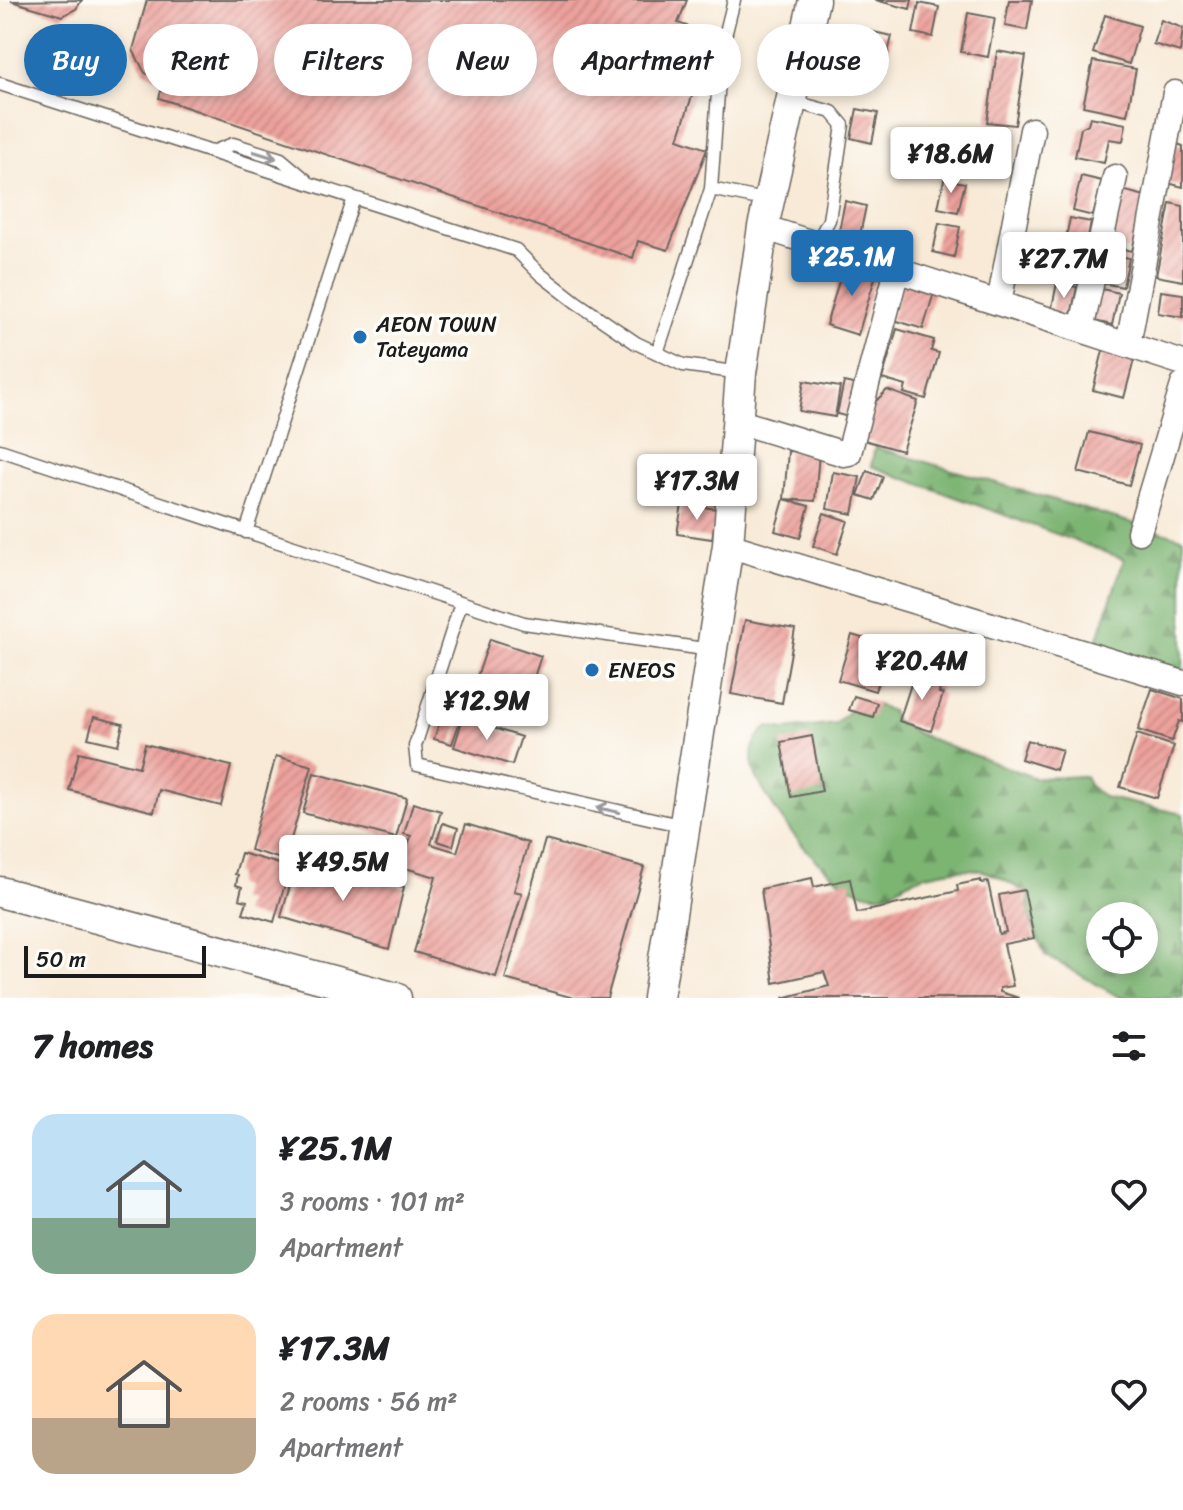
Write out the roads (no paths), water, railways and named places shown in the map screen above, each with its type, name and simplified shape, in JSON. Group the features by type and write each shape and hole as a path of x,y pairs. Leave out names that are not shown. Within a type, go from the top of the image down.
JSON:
{"street":[{"path":"658,998 728,545 741,373 766,214 814,0"},
{"path":"1128,345 1175,93"},
{"path":"999,303 1032,130"},
{"path":"1081,330 1115,177"},
{"path":"766,214 816,244 1183,363"},
{"path":"737,421 849,453 897,270"},
{"path":"1139,532 1183,385"},
{"path":"728,545 1183,683"},
{"path":"0,892 396,998"}],"lane":[{"path":"657,353 711,189 721,52 734,0"},
{"path":"0,84 212,152 233,144 281,159 312,184 516,250 540,274 636,343 683,365 741,373"},
{"path":"791,101 832,112 843,125 829,220 816,244"},
{"path":"711,189 766,214"},
{"path":"246,532 354,198"},
{"path":"0,450 524,623 712,650"},
{"path":"461,603 415,746 417,765 684,826"}],"place":[{"name":"AEON TOWN Tateyama","path":"360,337"},
{"name":"ENEOS","path":"592,670"}]}
